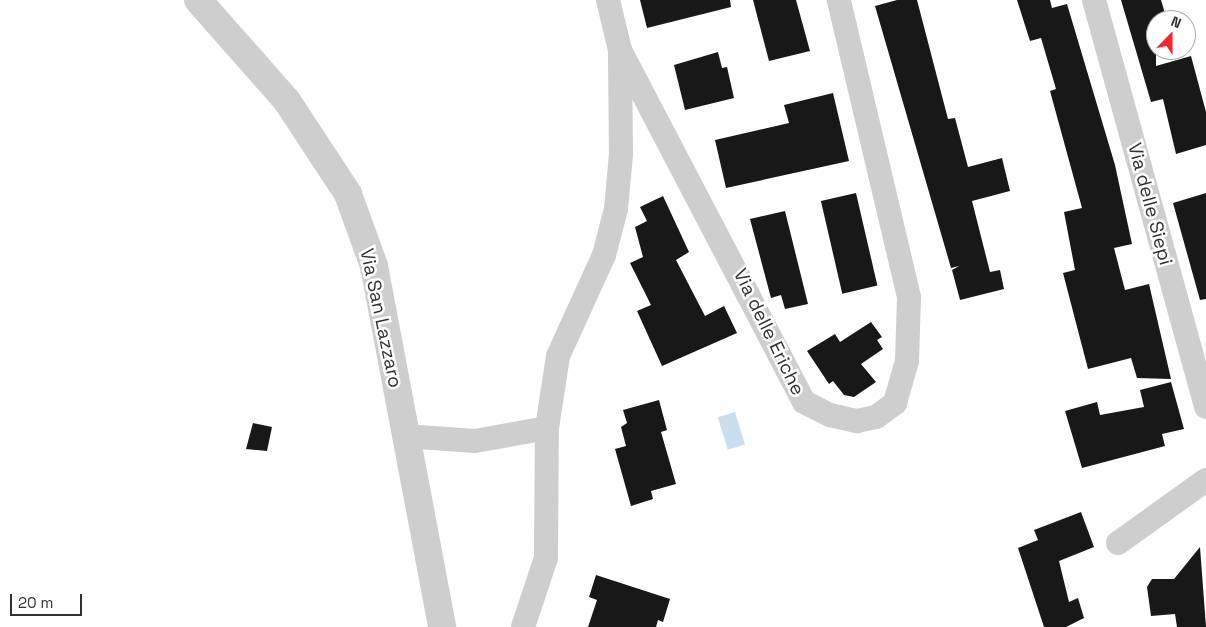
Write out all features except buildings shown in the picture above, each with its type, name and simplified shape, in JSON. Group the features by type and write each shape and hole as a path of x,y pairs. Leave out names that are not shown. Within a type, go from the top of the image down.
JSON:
{"street":[{"name":"Via San Lazzaro","path":"198,0 286,101 348,194 374,266 442,627"},
{"path":"523,627 546,558 547,428 558,356 604,254 616,209 621,154 620,50 608,0"},
{"name":"Via delle Eriche","path":"620,50 804,402 830,416 857,421 876,416 894,403 907,361 909,296 839,0"},
{"name":"Via delle Siepi","path":"1094,0 1206,407"},
{"path":"405,436 475,441 547,428"},
{"path":"1118,543 1206,480"}],"water":[{"path":"735,412 745,445 728,450 718,417"}]}
